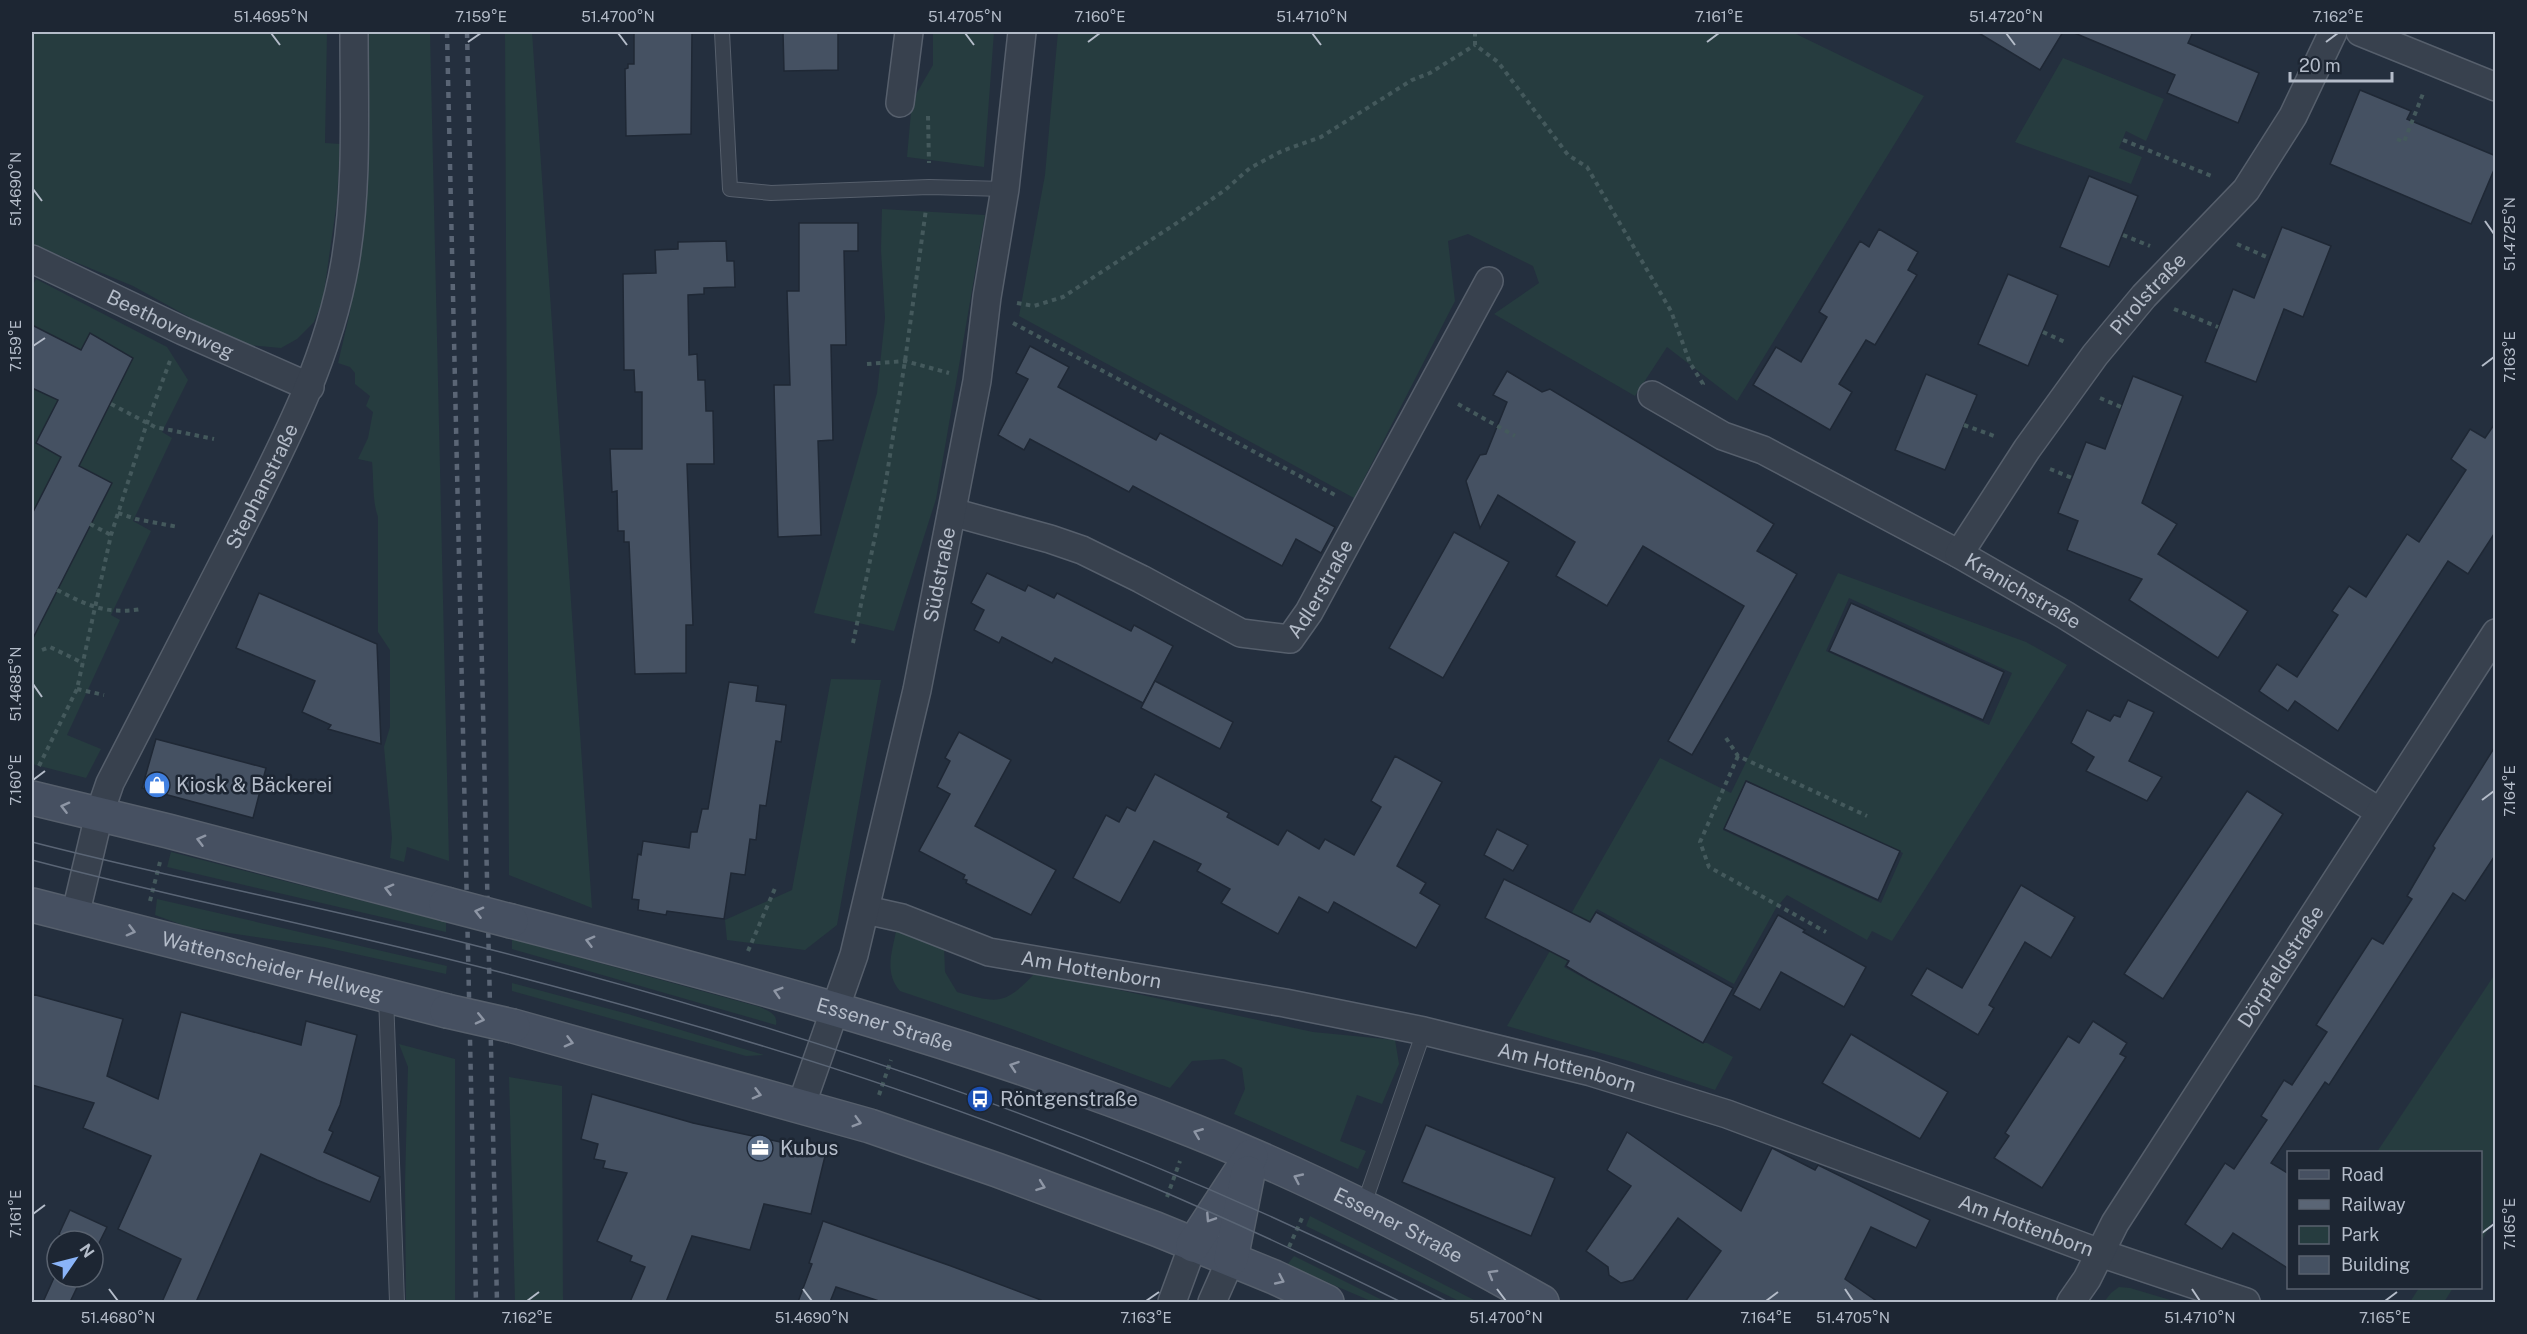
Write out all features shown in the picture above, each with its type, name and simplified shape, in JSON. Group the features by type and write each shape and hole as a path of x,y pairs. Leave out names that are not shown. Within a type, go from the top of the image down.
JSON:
{"main road":[{"path":"34,784 99,815 168,831"},
{"name":"Essener Straße","path":"168,831 740,981 903,1028 1195,1131 1362,1208 1478,1266 1542,1302"},
{"name":"Wattenscheider Hellweg","path":"32,905 513,1026 801,1106"},
{"path":"801,1106 870,1126 997,1170 1156,1229 1274,1277 1328,1302"},
{"path":"1193,1245 1251,1156"},
{"path":"1231,1259 1251,1156"}],"street":[{"name":"Stephanstraße","path":"75,916 99,815 110,783 280,452 310,387 330,327 345,263 352,207 354,32"},
{"path":"901,94 909,32"},
{"name":"Südstraße","path":"801,1106 854,955 917,690 977,381 986,303 1005,189 1022,32"},
{"name":"Pirolstraße","path":"1959,554 2027,449 2095,355 2144,296 2246,190 2293,116 2333,32"},
{"path":"2360,32 2496,87"},
{"name":"Beethovenweg","path":"32,259 183,331 310,387"},
{"name":"Adlerstraße","path":"952,512 1082,550 1241,633 1290,639 1309,612 1365,511 1488,281"},
{"name":"Kranichstraße","path":"1652,395 1723,436 1763,450 1959,554 2066,615 2380,812"},
{"name":"Dörpfeldstraße","path":"2071,1302 2087,1279 2115,1223 2496,633"},
{"name":"Am Hottenborn","path":"866,910 902,918 988,952 1285,1003 1424,1031 1591,1072 1727,1114 2100,1253 2246,1302"},
{"path":"1172,1302 1193,1245"},
{"path":"1212,1302 1231,1259"}],"lane":[{"path":"722,32 730,189 771,193 929,187 1005,189"},
{"path":"386,993 397,1302"},
{"path":"1362,1208 1424,1031"}],"path":[{"path":"1475,32 1475,45"},
{"path":"986,303 1034,306 1063,297 1166,231 1225,190 1250,168 1282,151 1321,137 1412,80 1430,73 1475,45"},
{"path":"1475,45 1498,62 1568,155 1587,167 1671,310 1690,363 1703,384"},
{"path":"2397,139 2404,142 2434,63"},
{"path":"853,643 884,494 929,187 928,87 901,94"},
{"path":"2123,140 2246,190"},
{"path":"2144,296 2218,327"},
{"path":"986,303 1365,511"},
{"path":"34,784 77,689 111,535 147,423 172,354 183,331"},
{"path":"867,364 905,361 977,381"},
{"path":"1430,388 1515,436"},
{"path":"111,404 163,430 214,439"},
{"path":"118,513 178,527"},
{"path":"90,524 111,535"},
{"path":"57,590 84,604 118,613 141,609"},
{"path":"42,650 50,647 82,663"},
{"path":"77,689 105,695"},
{"path":"1726,738 1738,756 1867,816"},
{"path":"1738,756 1700,842 1709,867 1826,932"},
{"path":"142,934 168,831"},
{"path":"740,981 749,948 776,885"},
{"path":"870,1126 903,1028"},
{"path":"1156,1229 1180,1160 1195,1131"},
{"path":"1274,1277 1317,1186"}],"green space":[{"path":"32,32 327,32 325,143 340,144 337,201 323,299 314,322 297,339 281,348 248,345 207,327 133,286 32,244"},
{"path":"369,32 430,32 449,861 407,847 404,862 390,858 392,838 384,747 390,727 390,650 378,632 378,517 374,497 372,462 358,459 368,438 373,412 366,406 370,396 355,384 355,373 350,367 338,363 350,312 363,228"},
{"path":"505,32 532,32 592,908 509,875"},
{"path":"933,32 994,32 984,167 907,157 912,101 933,65"},
{"path":"1058,32 1792,32 1924,96 1737,401 1667,347 1635,396 1494,314 1539,283 1533,266 1468,234 1448,241 1455,301 1354,498 1019,316 1045,175"},
{"path":"2063,58 2164,99 2146,141 2126,131 2119,148 2142,157 2131,184 2015,142"},
{"path":"882,209 985,215 936,499 894,631 814,613 877,393 885,318 881,250"},
{"path":"36,279 167,347 188,380 162,432 172,438 133,521 151,531 111,615 120,620 67,735 101,749 86,778 32,764 32,287"},
{"path":"1838,573 2026,642 2067,665 1892,941 1872,931 1867,940 1787,895 1776,908 1734,984 1597,909 1564,967 1702,1043 1707,1043 1733,1057 1715,1090 1629,1061 1507,1026 1660,758 1731,793","holes":["1849,598 2012,673 1989,725 1826,651","1746,780 1903,853 1881,903 1723,830"]},
{"path":"831,679 881,680 837,925 805,950 727,940 725,920 792,890"},
{"path":"171,852 446,922 446,932 167,867"},
{"path":"157,899 447,966 446,974 324,947 188,927 155,915"},
{"path":"896,931 944,946 945,972 957,992 971,996 1001,999 1017,991 1036,972 1313,1032 1395,1040 1399,1064 1382,1104 1357,1095 1340,1141 1366,1151 1358,1169 1234,1114 1245,1089 1242,1068 1224,1059 1192,1061 1170,1088 1009,1028 900,991 892,977 890,962"},
{"path":"512,939 760,1007 776,1018 776,1025 512,949"},
{"path":"2495,974 2495,1217 2482,1240 2482,1151 2378,1151"},
{"path":"512,983 628,1014 764,1055 746,1056 512,991"},
{"path":"399,1044 455,1059 455,1302 406,1302 405,1183 408,1067"},
{"path":"509,1077 562,1086 563,1302 515,1302"},
{"path":"1310,1216 1478,1302 1461,1302 1306,1226"},
{"path":"1294,1256 1386,1302 1373,1302 1287,1265"},
{"path":"2119,1287 2130,1288 2177,1302 2104,1302"},
{"path":"2418,1289 2452,1289 2444,1302 2410,1302"}],"building":[{"path":"634,32 692,32 691,134 626,136 625,69 628,68 628,64 634,64"},
{"path":"783,32 838,32 838,70 784,71"},
{"path":"1977,32 2063,32 2040,70"},
{"path":"2072,32 2193,32 2188,43 2259,73 2238,123 2167,93 2175,75"},
{"path":"2360,90 2411,111 2407,119 2496,156 2496,165 2471,224 2330,164"},
{"path":"2089,176 2138,196 2109,267 2060,247"},
{"path":"799,223 858,223 858,251 844,251 846,345 831,345 833,440 818,441 821,535 778,537 774,385 790,385 787,291 799,291"},
{"path":"2282,227 2331,246 2303,317 2284,309 2256,382 2205,362 2233,289 2254,298"},
{"path":"1879,229 1918,252 1908,270 1917,275 1875,345 1866,340 1839,384 1852,392 1830,430 1753,385 1776,347 1801,362 1827,317 1819,312 1860,241 1869,247"},
{"path":"726,241 727,261 734,261 735,287 704,288 704,294 688,295 689,355 697,354 698,380 705,380 706,411 713,411 714,464 687,464 693,625 686,625 686,673 635,674 629,542 624,542 624,531 618,531 617,491 612,492 610,449 642,449 642,392 635,392 634,370 624,370 623,274 656,273 655,250 678,249 678,242"},
{"path":"2008,274 2058,295 2028,366 1978,344"},
{"path":"32,325 81,350 90,333 133,358 79,466 112,483 32,640 32,514 61,457 36,443 58,400 32,388"},
{"path":"1030,346 1069,367 1058,387 1156,440 1160,433 1335,527 1321,553 1296,539 1282,566 1133,486 1129,492 1030,439 1024,450 998,435 1028,379 1016,373"},
{"path":"1507,371 1542,392 1550,389 1774,524 1757,551 1797,574 1692,755 1668,741 1744,606 1643,546 1607,606 1556,576 1575,542 1498,495 1480,528 1466,481 1480,455 1486,454 1507,402 1493,395"},
{"path":"1926,374 1977,395 1945,470 1895,450"},
{"path":"2133,376 2183,396 2142,503 2177,524 2158,554 2248,611 2218,658 2129,600 2142,579 2067,550 2078,521 2058,513 2086,442 2105,449"},
{"path":"2496,422 2496,531 2468,574 2448,561 2338,731 2295,701 2288,711 2259,691 2277,664 2297,677 2338,615 2332,611 2349,586 2366,597 2407,534 2419,542 2466,470 2451,459 2470,429 2485,438"},
{"path":"1454,532 1509,562 1443,678 1389,648"},
{"path":"987,573 1025,591 1028,585 1054,598 1057,593 1131,631 1134,625 1173,646 1143,703 1055,658 1052,663 1002,637 999,643 974,630 984,610 971,603"},
{"path":"259,593 377,644 381,744 328,729 331,725 302,712 315,681 236,648"},
{"path":"1851,603 2004,672 1983,720 1829,651"},
{"path":"1155,681 1233,722 1220,749 1141,708"},
{"path":"729,682 758,686 756,701 786,705 781,742 776,741 766,806 760,805 756,840 750,839 745,875 731,873 724,919 667,911 666,915 638,910 639,900 632,899 638,854 641,855 643,841 689,848 691,832 697,832 702,809 708,809"},
{"path":"2128,700 2154,712 2129,761 2162,777 2147,801 2086,771 2094,757 2071,743 2087,710 2110,721 2114,715 2120,717"},
{"path":"959,732 1011,760 975,826 1056,870 1031,915 966,883 967,880 963,879 965,875 919,851 950,794 937,787 950,761 945,758"},
{"path":"156,739 266,768 253,818 142,788"},
{"path":"2496,745 2496,854 2465,901 2453,893 2329,1085 2325,1082 2271,1163 2287,1173 2287,1268 2233,1233 2222,1249 2185,1224 2225,1163 2234,1169 2267,1120 2261,1116 2284,1080 2292,1085 2327,1032 2316,1025 2372,938 2383,944 2412,899 2407,896 2435,848 2433,846"},
{"path":"1395,756 1442,782 1397,866 1426,883 1420,893 1440,905 1416,948 1334,902 1328,913 1299,897 1278,934 1221,903 1230,889 1197,871 1201,864 1154,841 1120,903 1073,878 1106,815 1119,822 1127,807 1135,811 1155,774 1229,813 1227,817 1278,845 1287,830 1319,849 1325,839 1354,855 1381,807 1371,801"},
{"path":"1746,781 1900,851 1878,900 1724,829"},
{"path":"2247,791 2283,814 2163,999 2124,974"},
{"path":"1497,829 1528,845 1513,871 1484,855"},
{"path":"1504,879 1590,922 1596,912 1733,988 1703,1043 1566,966 1569,961 1485,918"},
{"path":"2021,885 2075,917 2051,958 2025,942 1989,1005 1994,1008 1978,1035 1911,995 1927,968 1962,988"},
{"path":"1778,915 1805,930 1803,932 1866,967 1844,1007 1781,972 1760,1010 1733,995"},
{"path":"32,994 123,1019 107,1076 158,1099 181,1012 301,1045 306,1021 357,1035 340,1105 329,1130 333,1132 324,1152 380,1177 370,1202 261,1154 196,1302 162,1302 181,1259 118,1229 151,1156 83,1128 94,1103 32,1085"},
{"path":"2093,1021 2127,1043 2120,1054 2126,1057 2042,1188 1994,1158 2009,1136 2005,1133 2068,1036 2079,1043"},
{"path":"1851,1034 1948,1092 1920,1139 1822,1083"},
{"path":"592,1094 693,1123 826,1152 811,1214 764,1204 750,1250 692,1236 666,1302 630,1302 645,1267 630,1261 632,1256 597,1241 627,1173 603,1168 605,1161 594,1159 598,1144 581,1139"},
{"path":"1426,1125 1555,1178 1531,1236 1402,1182"},
{"path":"1627,1132 1741,1211 1772,1148 1815,1170 1818,1165 1930,1220 1916,1248 1871,1227 1845,1279 1878,1302 1685,1302 1721,1251 1678,1218 1633,1280 1621,1283 1609,1275 1608,1267 1586,1251 1631,1186 1607,1170"},
{"path":"70,1210 107,1227 105,1231 105,1229 61,1229"},
{"path":"823,1221 951,1266 1041,1300 1041,1302 882,1302 836,1287 830,1302 798,1302 812,1264 809,1263"},
{"path":"49,1289 76,1289 70,1302 43,1302"}],"tram line":[{"path":"32,842 477,946 602,979 850,1055 1094,1142 1214,1191 1448,1302"},
{"path":"32,860 511,975 710,1030 842,1071 973,1116 1129,1177 1266,1237 1401,1302"}],"railway":[{"path":"447,32 476,1302"},
{"path":"467,32 497,1302"}],"place":[{"name":"Kiosk & Bäckerei","path":"157,785"},
{"name":"Röntgenstraße","path":"980,1099"},
{"name":"Kubus","path":"760,1148"}]}
